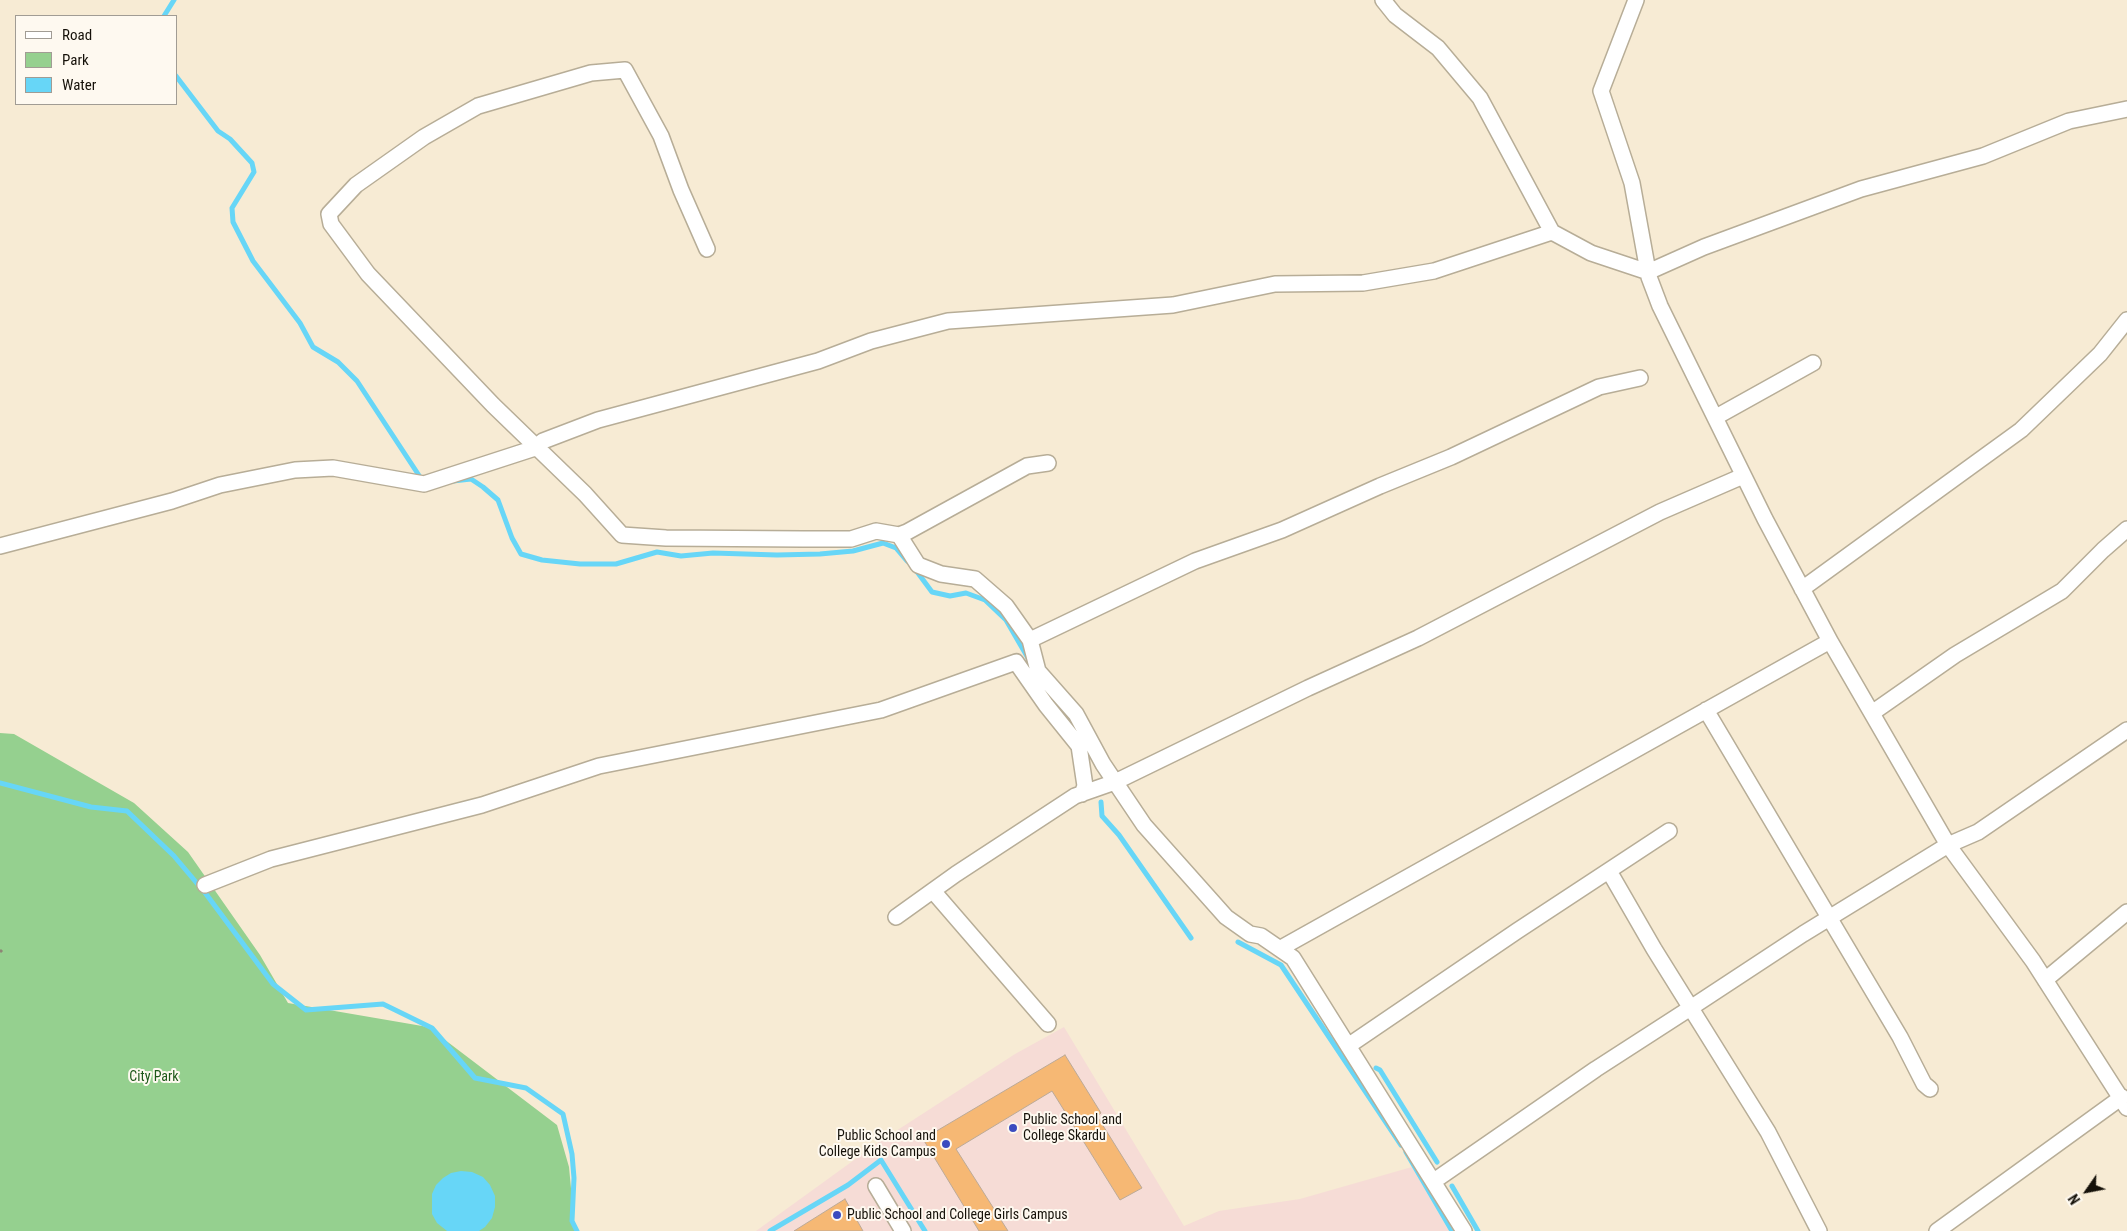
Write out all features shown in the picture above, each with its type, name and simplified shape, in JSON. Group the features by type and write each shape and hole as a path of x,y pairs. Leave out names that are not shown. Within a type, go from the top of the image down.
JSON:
{"street":[{"path":"1383,0 1395,15 1438,48 1480,98 1552,232 1591,253 1648,272 1704,247 1861,189 1983,156 2069,121 2127,109"},
{"path":"1636,0 1601,91 1632,183 1648,272 1660,306 1716,417 1743,476 1802,589 1948,845 2045,980 2124,1103 1937,1231"},
{"path":"707,249 681,190 662,136 625,70 591,73 478,106 424,137 356,184 329,214 331,224 368,274 535,448 585,494 622,535 666,538 803,540 851,539 876,531 898,535 1027,466 1048,463"},
{"path":"0,546 172,501 220,485 295,470 333,468 424,484 535,448 543,441 598,420 818,361 871,341 948,321 1173,305 1275,284 1362,283 1434,270 1552,232"},
{"path":"1802,589 2021,430 2100,354 2127,320"},
{"path":"1716,417 1813,363"},
{"path":"1030,640 1195,560 1282,530 1380,486 1452,457 1599,387 1640,378"},
{"path":"896,917 1082,794 1115,782 1308,688 1418,638 1660,512 1743,476"},
{"path":"1872,713 1954,655 2062,591 2127,529"},
{"path":"898,535 918,566 941,574 976,579 1006,606 1030,640 1038,671 1076,714 1115,782 1144,825 1226,916 1250,934 1261,936 1293,958 1434,1180 1464,1231"},
{"path":"1281,948 1830,641"},
{"path":"205,885 271,860 482,805 599,766 881,710 1016,662 1046,705 1079,746 1085,786 1082,794"},
{"path":"1706,710 1828,919 1900,1037 1924,1084 1930,1089"},
{"path":"1434,1180 1596,1069 1828,919 1948,845 1978,832 2127,730"},
{"path":"1348,1046 1508,936 1670,830"},
{"path":"1609,871 1654,949 1692,1007 1768,1132 1819,1231"},
{"path":"933,891 1048,1024"},
{"path":"2045,980 2127,912"},
{"path":"876,1186 903,1231"}],"shaded area":[{"name":"Public School and College Skardu","path":"1064,1027 1184,1226 1219,1211 1300,1199 1412,1167 1449,1231 756,1231 879,1142 1015,1054"}],"green space":[{"name":"City Park","path":"0,733 14,734 134,803 188,852 260,955 288,1003 428,1027 557,1125 569,1167 575,1231 0,1231"}],"water":[{"path":"461,1171 472,1172 483,1177 490,1185 495,1196 492,1218 479,1231 447,1231 437,1223 432,1214 432,1194 436,1185 451,1173"}],"building":[{"name":"Public School and College Kids Campus","path":"1065,1055 1101,1113 1097,1116 1142,1188 1120,1200 1052,1091 956,1149 1008,1231 979,1231 923,1139"},
{"name":"Public School and College Girls Campus","path":"845,1199 863,1231 794,1231"}],"waterway":[{"path":"165,15 174,0"},
{"path":"178,79 218,131 230,139 252,163 254,172 232,208 233,222 253,261 300,323 313,347 338,362 357,381 422,480"},
{"path":"453,481 471,479 498,500 512,538 521,554 542,560 580,564 616,564 657,552 681,556 713,553 820,554 853,551 883,543 896,548 907,561"},
{"path":"915,569 932,592 950,596 966,593 985,600 1006,620 1028,658"},
{"path":"0,783 91,807 127,811 174,856 206,894 273,984 306,1010 383,1004 432,1028 475,1078 526,1088 563,1114 572,1154 574,1178 572,1221 577,1231"},
{"path":"1101,802 1102,816 1119,835 1191,938"},
{"path":"1238,942 1281,965 1401,1145"},
{"path":"1376,1068 1380,1070 1437,1162"},
{"path":"1406,1152 1452,1231"},
{"path":"770,1231 848,1185 881,1160 925,1231"},
{"path":"1452,1186 1478,1231"}],"place":[{"name":"Public School and College Skardu","path":"1013,1128"},
{"name":"Public School and College Kids Campus","path":"946,1144"},
{"name":"Public School and College Girls Campus","path":"837,1215"}]}
